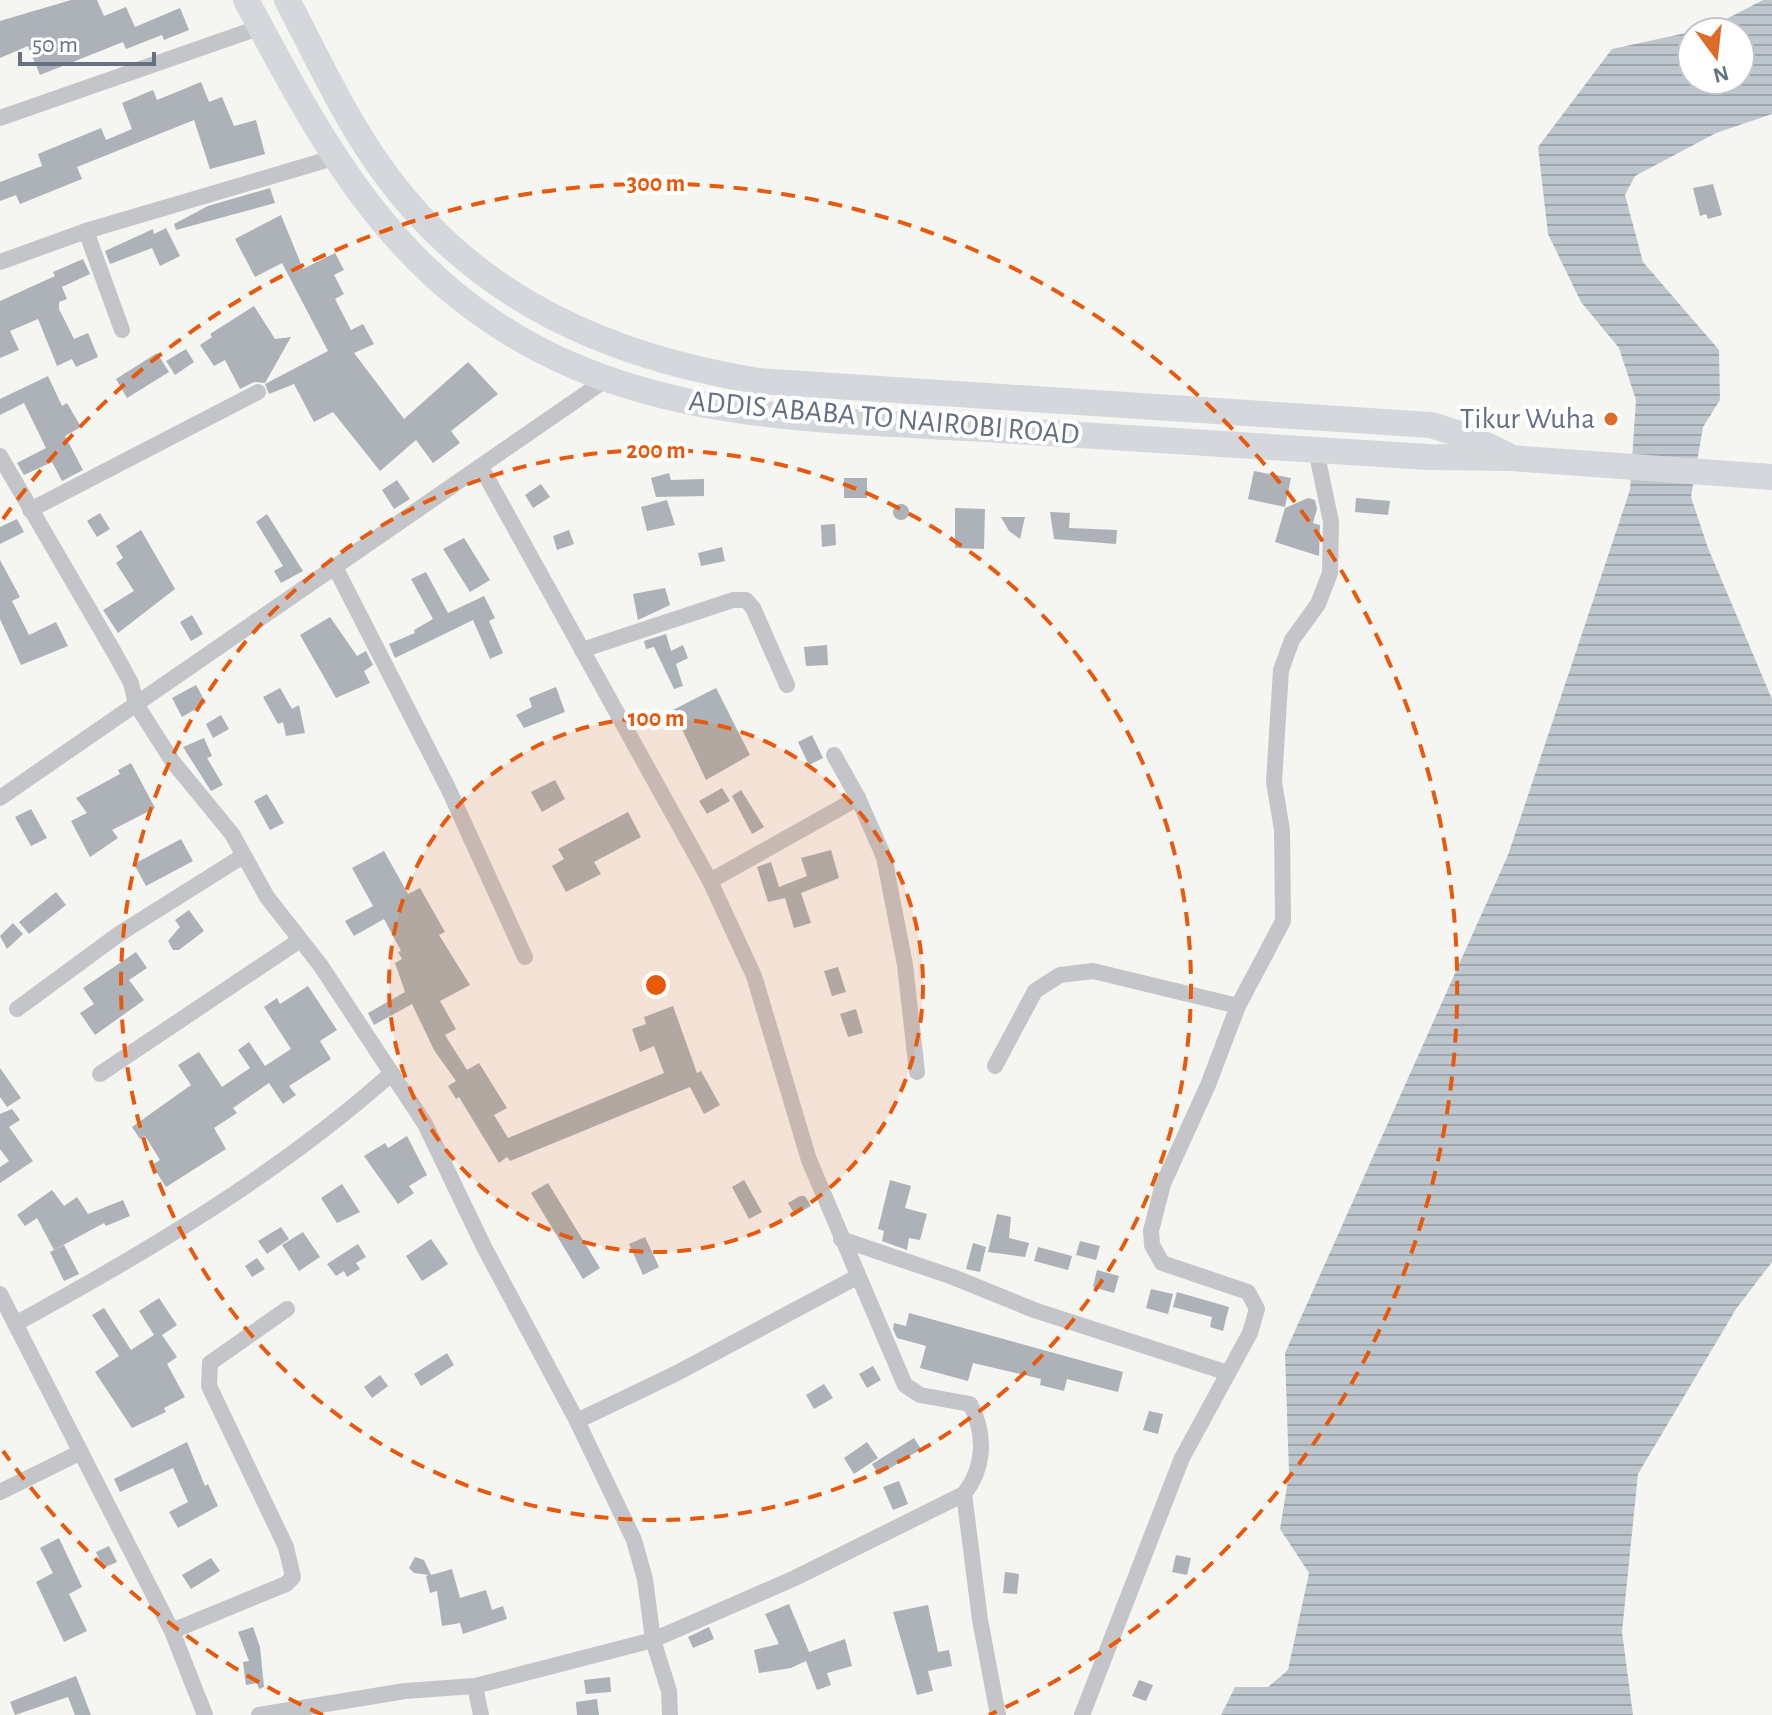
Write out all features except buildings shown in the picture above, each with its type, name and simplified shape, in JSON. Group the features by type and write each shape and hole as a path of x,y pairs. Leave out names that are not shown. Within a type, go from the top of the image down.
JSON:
{"highway":[{"name":"ADDIS ABABA TO NAIROBI ROAD","path":"246,0 333,158 377,218 453,293 528,344 604,381 690,404 756,412 1772,477"},
{"name":"ADDIS ABABA TO NAIROBI ROAD","path":"287,0 357,131 420,218 513,294 545,314 624,350 695,371 758,381 1431,425 1469,437 1511,458"}],"street":[{"path":"0,118 261,27"},
{"path":"0,262 86,231 333,158"},
{"path":"86,231 122,330"},
{"path":"0,798 604,381"},
{"path":"30,510 258,392"},
{"path":"1082,1715 1182,1458 1250,1333 1257,1309 1248,1292 1162,1263 1152,1245 1151,1231 1163,1184 1208,1085 1238,1006 1283,921 1282,830 1274,782 1281,670 1292,640 1318,604 1330,573 1331,522 1316,450"},
{"path":"0,456 114,652 134,692 136,704 173,762 216,811 267,897 321,966 425,1124 484,1247 577,1421 634,1540 645,1579 653,1640 669,1691 670,1715"},
{"path":"259,1715 405,1691 475,1686 653,1640 795,1578 964,1494 978,1474 981,1436 970,1404 920,1395 905,1385 809,1160 754,976 710,881 481,467"},
{"path":"335,567 448,788 525,957"},
{"path":"582,650 733,600 746,600 753,608 787,685"},
{"path":"834,755 858,798 884,857 905,965 917,1072"},
{"path":"710,881 858,798"},
{"path":"17,1009 119,934 243,856"},
{"path":"100,1074 300,940"},
{"path":"995,1066 1035,991 1060,975 1093,971 1238,1006"},
{"path":"15,1324 244,1188 316,1137 392,1073"},
{"path":"841,1239 953,1277 1034,1310 1228,1373"},
{"path":"577,1421 675,1374 857,1277"},
{"path":"0,1294 172,1631 205,1715"},
{"path":"172,1631 286,1584 293,1577 286,1547 209,1386 207,1372 210,1363 287,1309"},
{"path":"0,1492 81,1452"},
{"path":"964,1494 980,1620 998,1715"},
{"path":"475,1686 481,1715"}],"shaded area":[{"path":"1763,0 1772,0 1772,114 1716,133 1635,176 1625,195 1643,262 1719,350 1720,400 1703,427 1691,497 1708,548 1772,699 1772,1262 1736,1309 1638,1474 1622,1632 1633,1715 1221,1715 1235,1687 1268,1687 1288,1670 1309,1573 1280,1529 1289,1474 1285,1353 1508,855 1630,490 1636,400 1619,348 1581,302 1548,234 1538,147 1612,49 1676,35 1676,96 1756,96 1756,16 1732,16"}],"place":[{"name":"Tikur Wuha","path":"1611,419"}]}
